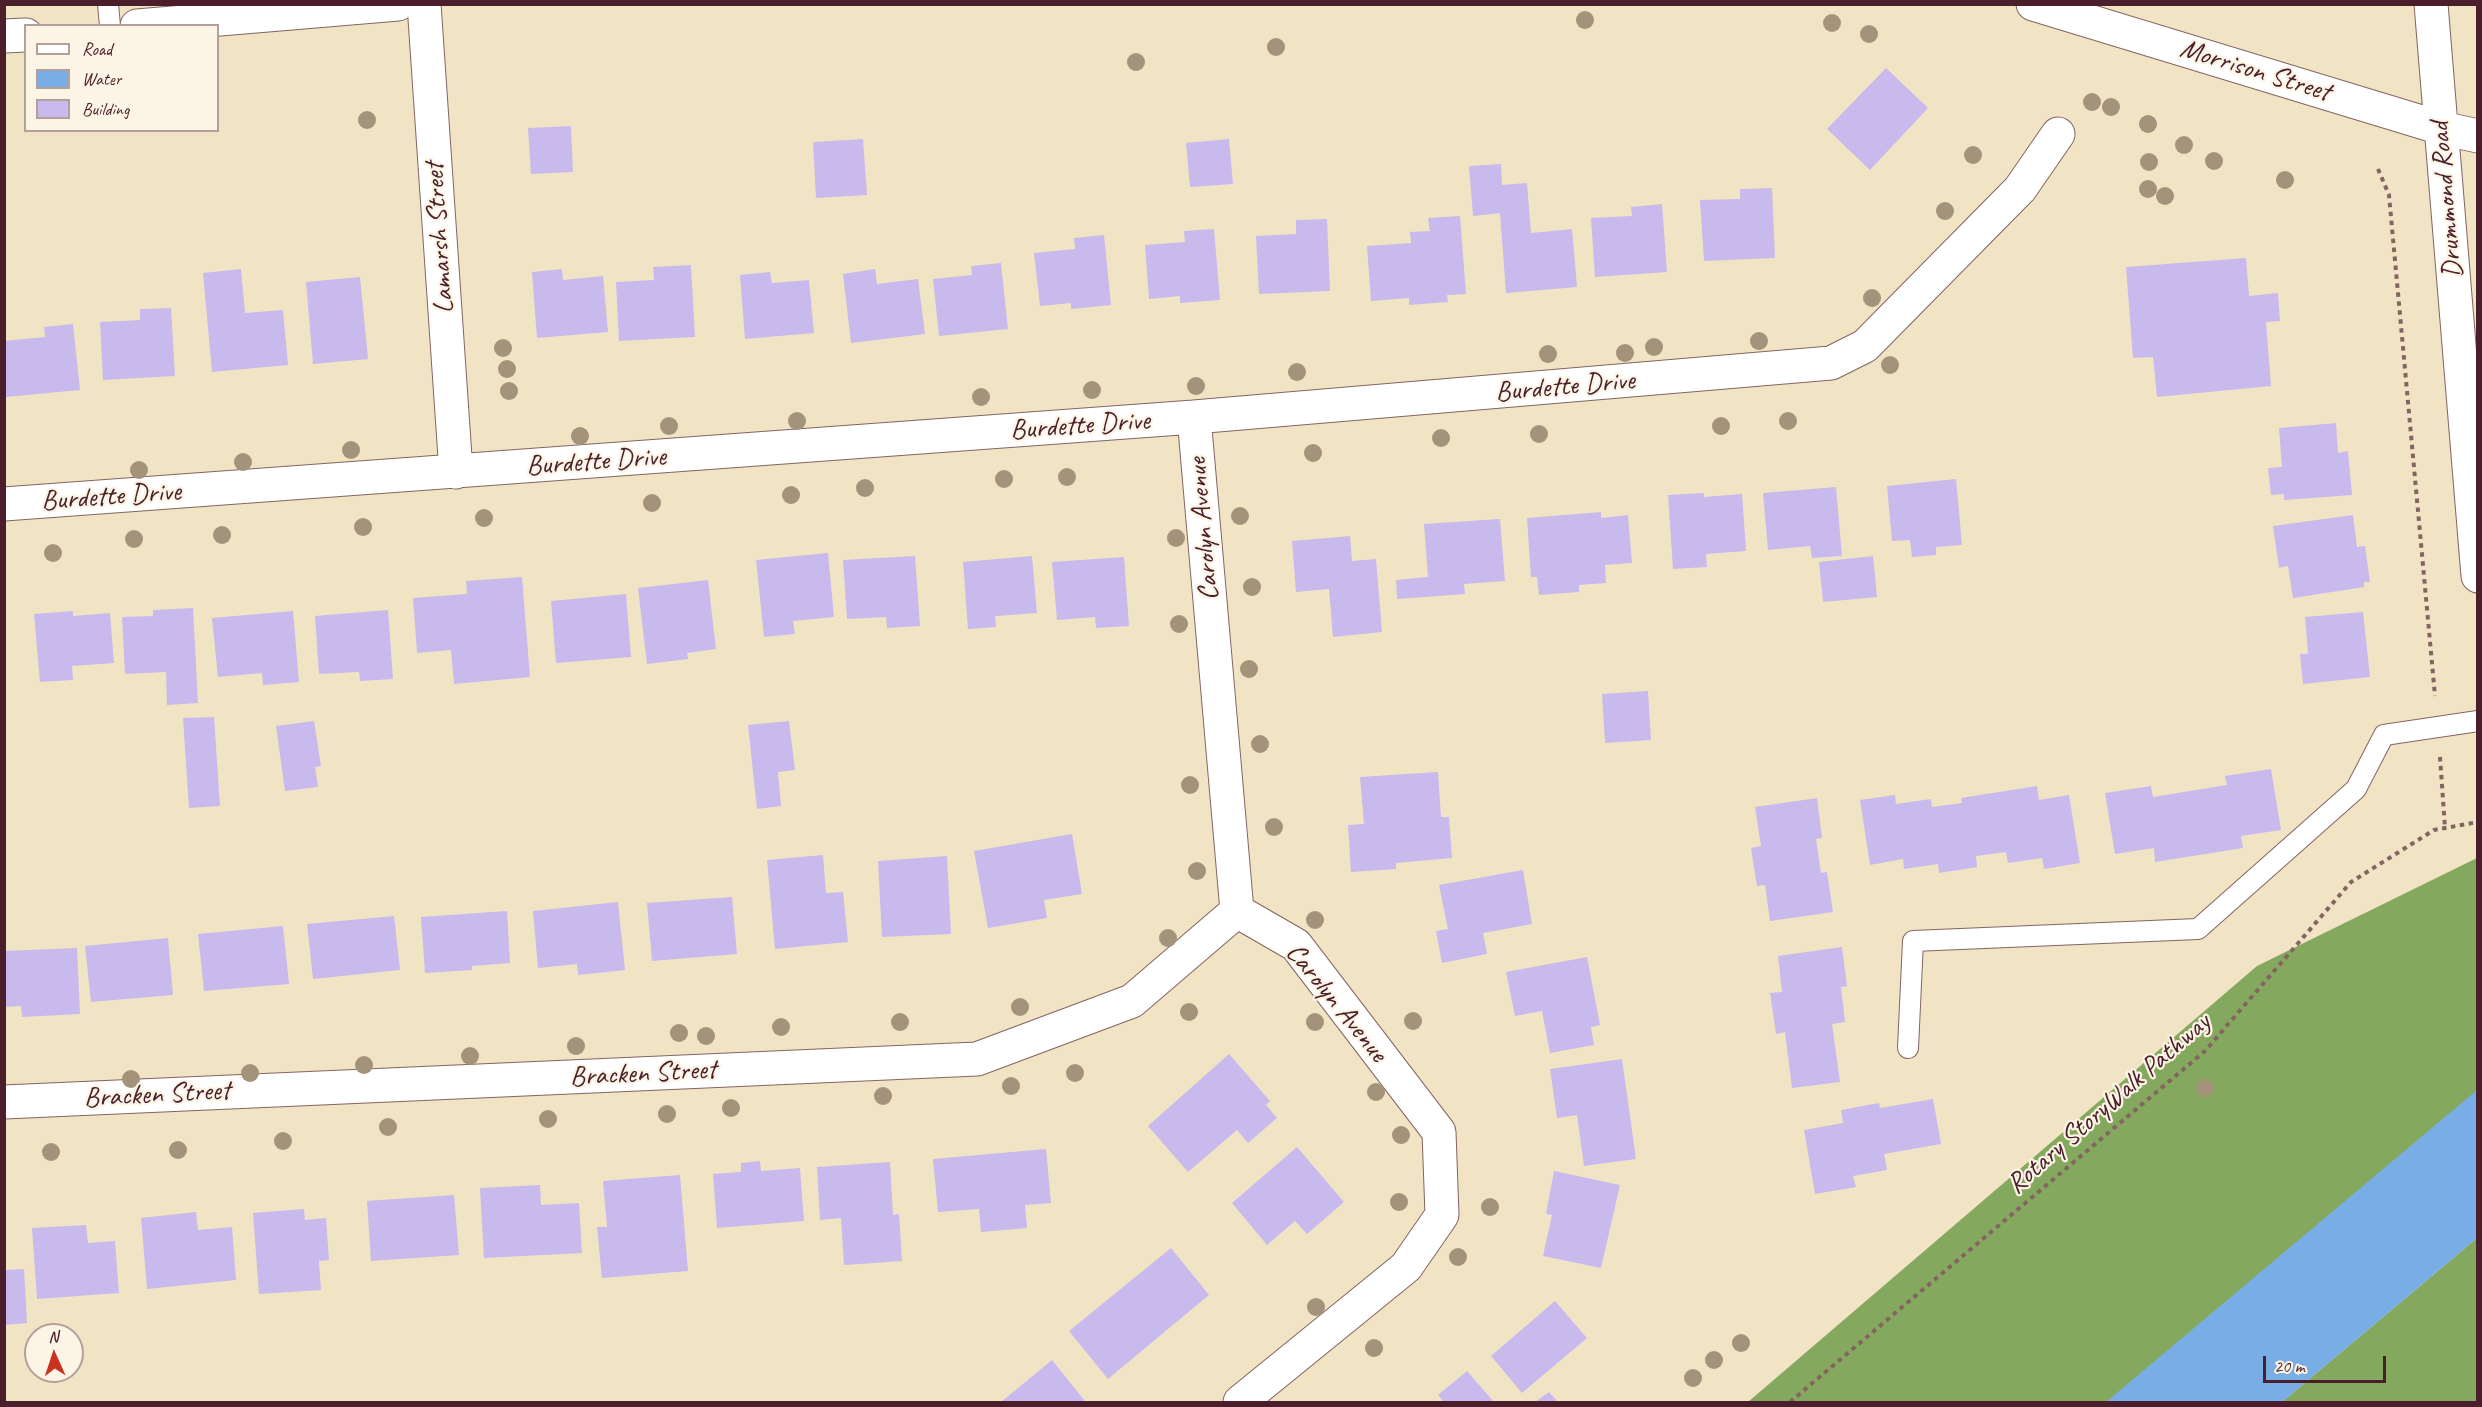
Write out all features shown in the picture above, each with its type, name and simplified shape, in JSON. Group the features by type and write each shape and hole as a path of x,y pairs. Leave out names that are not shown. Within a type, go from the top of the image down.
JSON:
{"street":[{"path":"162,24 398,4"},
{"name":"Lamarsh Street","path":"424,4 456,472"},
{"name":"Morrison Street","path":"2033,4 2441,128 2478,136"},
{"name":"Drummond Road","path":"2431,4 2478,576"},
{"path":"4,36 24,34"},
{"name":"Burdette Drive","path":"4,504 1194,417 1801,368 1831,363 1865,346 2020,189 2058,134"},
{"name":"Carolyn Avenue","path":"1194,417 1237,911 1296,945 1439,1132 1442,1215 1406,1267 1240,1402"},
{"name":"Bracken Street","path":"4,1102 977,1059 1132,1001 1237,911"}],"lane":[{"path":"108,4 110,24"},
{"path":"1908,1048 1913,941 2198,929 2356,789 2384,735 2478,721"}],"path":[{"path":"2378,170 2389,195 2438,727 2445,828"},
{"name":"Rotary StoryWalk Pathway","path":"1791,1402 2205,1051 2351,882 2434,830 2478,822"}],"green space":[{"path":"2477,858 2477,1097 2114,1402 1748,1402 2257,966"},
{"path":"2477,1238 2477,1402 2282,1402"}],"water":[{"path":"2477,1090 2477,1238 2282,1402 2106,1402"}],"building":[{"path":"1886,68 1928,108 1870,170 1827,129"},
{"path":"571,126 573,172 531,174 528,128"},
{"path":"863,139 867,195 816,198 813,142"},
{"path":"1229,139 1233,184 1190,187 1186,143"},
{"path":"1501,164 1502,185 1527,183 1531,233 1572,229 1577,287 1506,293 1500,213 1473,216 1469,166"},
{"path":"1772,188 1775,258 1704,261 1700,200 1740,199 1740,189"},
{"path":"1662,204 1667,272 1595,277 1591,218 1632,216 1631,207"},
{"path":"1460,216 1466,294 1447,295 1448,302 1409,305 1409,298 1371,301 1367,246 1411,243 1410,232 1430,231 1428,218"},
{"path":"1327,219 1330,291 1259,294 1256,236 1296,234 1296,220"},
{"path":"1214,229 1220,300 1180,303 1180,296 1149,299 1145,245 1185,242 1184,231"},
{"path":"1104,235 1111,305 1071,309 1071,303 1040,306 1034,253 1075,249 1074,238"},
{"path":"2246,258 2249,296 2278,293 2280,321 2266,322 2271,386 2157,397 2153,357 2133,358 2126,267"},
{"path":"1001,263 1008,329 939,336 933,279 972,275 971,266"},
{"path":"691,265 695,337 619,341 616,282 654,280 653,267"},
{"path":"241,269 245,313 283,310 288,365 212,372 203,273"},
{"path":"562,269 563,280 603,276 608,332 537,338 532,272"},
{"path":"875,269 877,284 918,279 925,334 851,343 843,274"},
{"path":"770,272 772,283 809,280 814,333 745,339 740,275"},
{"path":"360,277 368,359 313,364 306,282"},
{"path":"171,308 175,376 103,380 100,322 140,320 140,309"},
{"path":"73,324 80,390 6,397 4,341 45,337 44,327"},
{"path":"2336,423 2338,453 2348,451 2352,495 2284,500 2284,494 2271,495 2268,468 2282,467 2279,428"},
{"path":"1956,479 1962,545 1936,547 1936,555 1912,557 1910,540 1892,541 1887,486"},
{"path":"1836,487 1842,556 1812,558 1810,546 1768,550 1763,493"},
{"path":"1704,493 1704,497 1742,494 1746,551 1706,554 1707,567 1673,569 1668,495"},
{"path":"1601,512 1601,518 1628,515 1632,563 1605,565 1606,583 1579,585 1579,592 1539,595 1537,577 1531,577 1527,518"},
{"path":"2353,515 2357,547 2365,546 2370,582 2364,582 2364,587 2293,598 2288,566 2279,568 2273,526"},
{"path":"1500,519 1505,581 1464,584 1465,594 1397,599 1396,580 1428,577 1424,524"},
{"path":"1350,536 1352,561 1376,559 1382,632 1333,637 1329,589 1296,592 1292,541"},
{"path":"828,553 834,617 793,621 795,634 764,637 756,560"},
{"path":"915,556 920,626 887,628 886,617 847,619 843,560"},
{"path":"1032,556 1037,613 995,616 996,627 968,629 963,562"},
{"path":"1873,556 1877,597 1823,602 1819,562"},
{"path":"1124,557 1129,626 1096,628 1095,617 1057,620 1052,562"},
{"path":"522,577 530,677 454,684 451,650 417,653 413,598 467,594 466,581"},
{"path":"708,580 716,649 687,653 688,659 647,664 638,588"},
{"path":"626,594 631,657 556,663 551,601"},
{"path":"193,608 198,703 167,705 166,672 125,674 122,617 153,616 153,610"},
{"path":"388,610 393,679 360,681 359,672 319,674 315,616"},
{"path":"73,611 73,616 110,613 114,663 72,666 73,680 40,682 34,614"},
{"path":"293,611 299,682 263,685 262,673 218,677 212,618"},
{"path":"2363,612 2370,677 2303,684 2300,654 2308,654 2305,617"},
{"path":"1648,691 1651,740 1605,743 1602,694"},
{"path":"214,717 220,806 189,808 183,718"},
{"path":"314,721 321,766 315,767 318,787 285,791 276,726"},
{"path":"789,721 795,770 778,772 781,806 757,809 748,725"},
{"path":"2271,769 2281,830 2241,836 2243,848 2155,862 2154,848 2115,854 2105,793 2151,786 2153,797 2227,785 2225,776"},
{"path":"1438,772 1441,817 1449,817 1452,858 1396,863 1396,869 1351,872 1348,825 1364,824 1360,777"},
{"path":"2037,786 2039,800 2069,795 2080,863 2044,869 2042,858 2008,863 2006,852 1976,856 1977,867 1939,873 1938,864 1904,869 1903,859 1870,865 1860,800 1895,795 1896,804 1931,799 1932,807 1962,803 1961,798"},
{"path":"1817,798 1822,838 1816,839 1821,873 1827,872 1833,912 1770,921 1765,885 1757,886 1751,848 1761,846 1755,807"},
{"path":"1072,834 1082,894 1044,900 1047,918 988,928 974,851"},
{"path":"823,855 826,893 843,892 848,942 775,949 767,860"},
{"path":"947,856 951,934 882,937 878,861"},
{"path":"1523,870 1532,924 1483,933 1487,954 1442,963 1436,931 1448,929 1439,885"},
{"path":"732,897 737,954 652,961 647,903"},
{"path":"618,902 625,970 578,975 577,964 538,968 533,911"},
{"path":"507,911 510,963 472,966 472,970 425,973 421,917"},
{"path":"394,916 400,970 313,979 307,924"},
{"path":"283,926 289,984 204,991 198,934"},
{"path":"168,938 173,995 91,1002 85,946"},
{"path":"1842,947 1847,986 1841,987 1845,1022 1832,1024 1840,1082 1792,1088 1785,1032 1776,1034 1770,993 1782,992 1778,956"},
{"path":"77,948 80,1014 22,1017 21,1006 4,1007 4,951"},
{"path":"1587,957 1600,1025 1591,1027 1594,1045 1550,1053 1542,1011 1515,1016 1506,972"},
{"path":"1229,1054 1270,1101 1266,1105 1277,1118 1248,1143 1237,1130 1188,1172 1148,1126"},
{"path":"1622,1059 1636,1159 1584,1166 1577,1115 1557,1118 1550,1069"},
{"path":"1933,1099 1941,1144 1884,1154 1887,1170 1853,1176 1856,1187 1815,1194 1804,1130 1843,1123 1841,1110 1879,1103 1880,1108"},
{"path":"1297,1147 1344,1202 1307,1234 1295,1221 1267,1245 1232,1203"},
{"path":"1046,1149 1051,1203 1025,1205 1027,1228 981,1232 979,1209 938,1212 933,1159"},
{"path":"760,1161 761,1171 800,1168 804,1221 717,1228 713,1174 741,1172 741,1163"},
{"path":"890,1162 893,1215 899,1214 902,1261 844,1265 841,1218 820,1220 817,1167"},
{"path":"1554,1171 1620,1185 1601,1268 1543,1256 1552,1215 1546,1214"},
{"path":"680,1175 688,1271 602,1278 597,1227 607,1227 603,1181"},
{"path":"540,1185 541,1205 579,1203 582,1253 484,1258 480,1188"},
{"path":"454,1195 459,1255 371,1261 367,1201"},
{"path":"304,1209 305,1220 326,1218 329,1260 319,1261 321,1290 259,1294 253,1213"},
{"path":"196,1212 198,1230 232,1227 236,1280 147,1289 141,1218"},
{"path":"86,1225 88,1243 115,1241 119,1293 37,1299 32,1228"},
{"path":"1171,1248 1209,1295 1108,1379 1069,1331"},
{"path":"24,1269 27,1323 4,1325 4,1270"},
{"path":"1555,1301 1587,1338 1522,1393 1491,1356"},
{"path":"1052,1360 1085,1401 1001,1402"},
{"path":"1467,1371 1494,1402 1444,1402 1438,1395"},
{"path":"1549,1392 1558,1402 1535,1402"}]}
